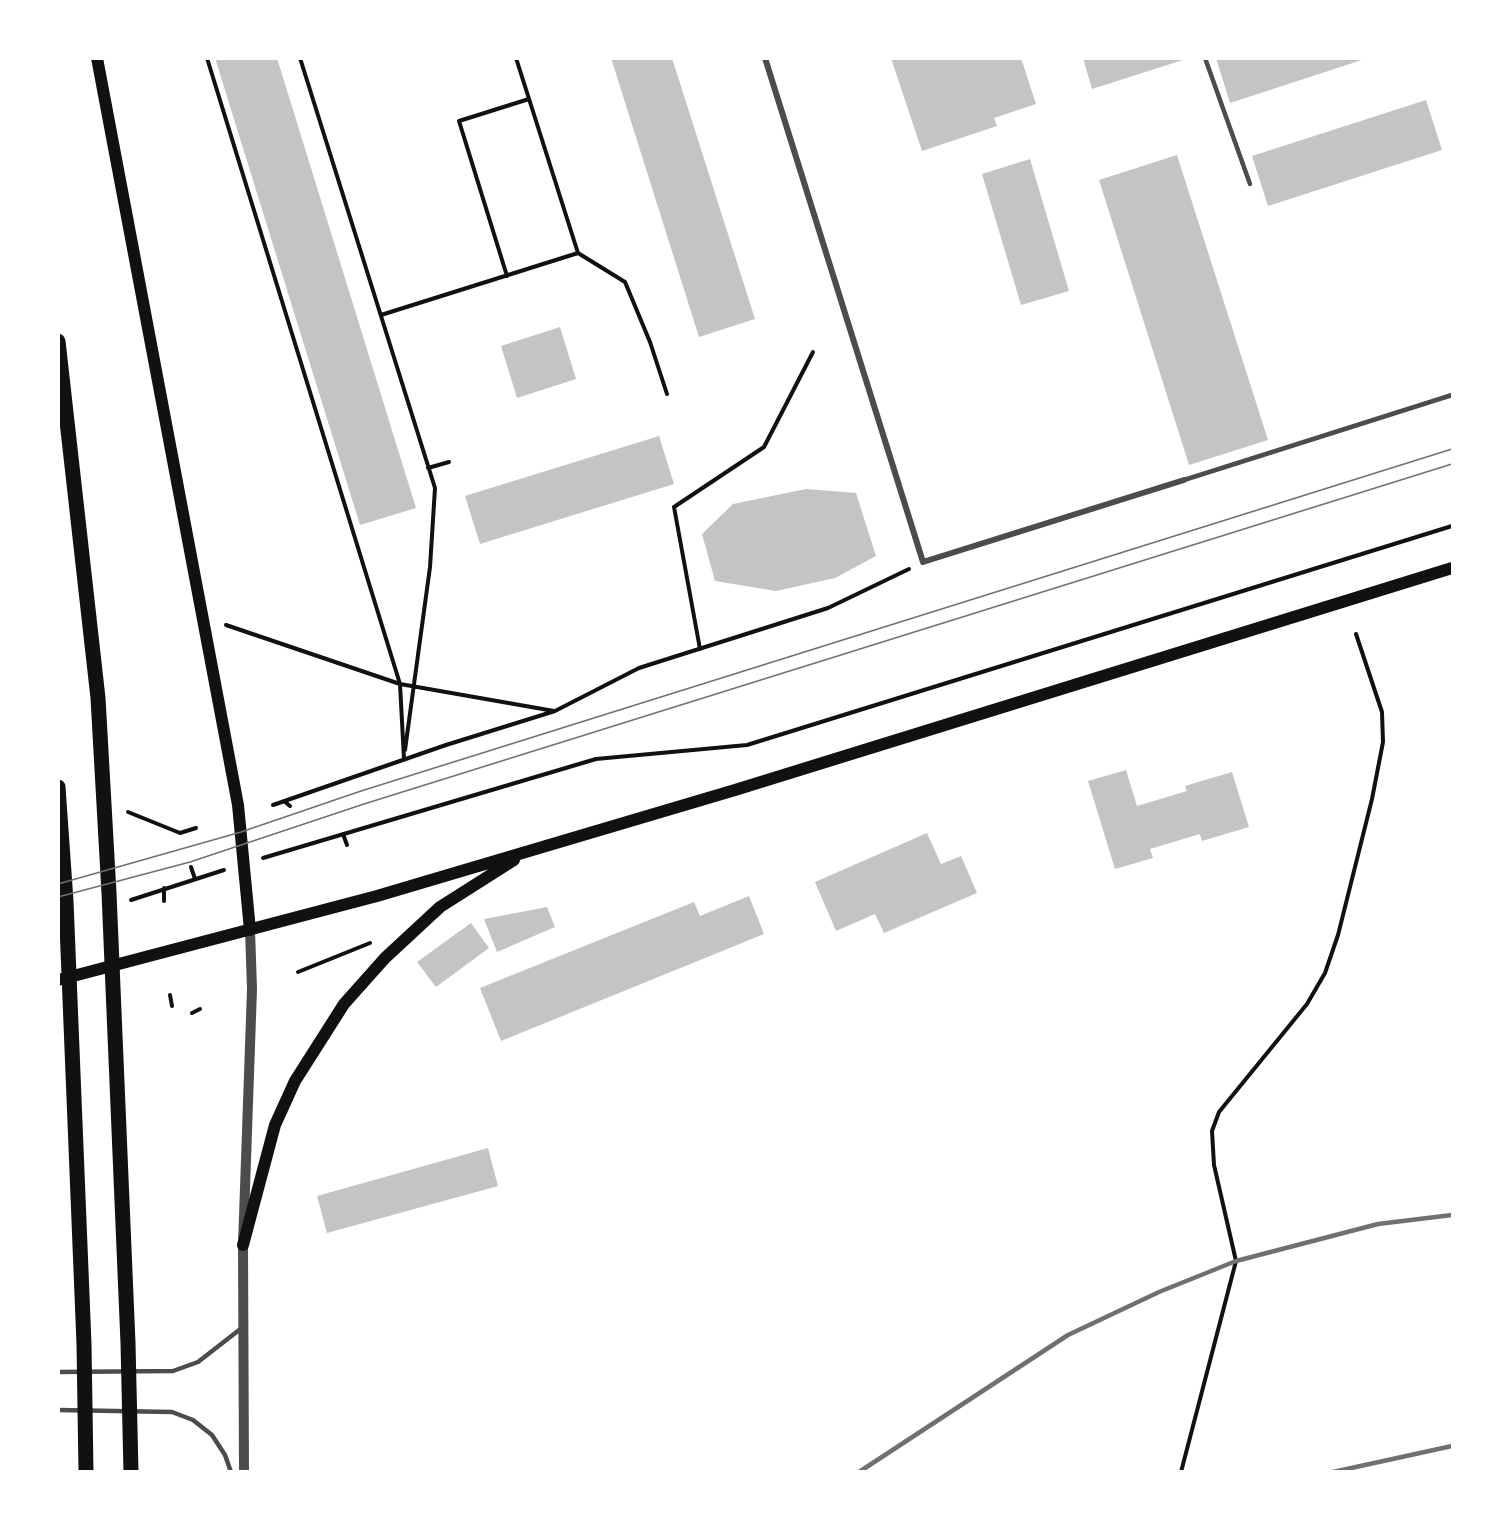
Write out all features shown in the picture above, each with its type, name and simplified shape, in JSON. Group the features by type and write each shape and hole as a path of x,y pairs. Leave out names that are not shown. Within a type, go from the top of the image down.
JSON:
{"main road":[{"path":"97,58 239,816 250,930"},
{"path":"58,341 99,721 128,1331 130,1472"},
{"path":"58,980 363,901 746,787 1452,568"},
{"path":"58,787 66,901 83,1320 86,1472"},
{"path":"243,1245 275,1125 301,1071 344,1004 385,958 440,907 527,851"}],"street":[{"path":"765,58 923,562 1184,480"},
{"path":"244,1472 243,1245 252,989 250,930"}],"lane":[{"path":"1205,58 1250,184"},
{"path":"1184,480 1452,395"},
{"path":"58,1372 173,1371 198,1362 243,1327"},
{"path":"58,1410 172,1413 193,1420 212,1435 225,1455 231,1472"}],"path":[{"path":"207,58 400,684 404,759"},
{"path":"300,58 435,488 430,567 404,759"},
{"path":"516,58 578,253 625,282 650,342 667,394"},
{"path":"507,276 459,121 529,99"},
{"path":"381,315 578,253"},
{"path":"700,649 674,507 764,447 813,352"},
{"path":"428,468 449,462"},
{"path":"310,843 596,759 747,745 1452,526"},
{"path":"273,805 446,745 555,711 639,668 828,608 923,562"},
{"path":"202,616 400,684 555,711"},
{"path":"1181,1472 1236,1261 1214,1165 1212,1131 1219,1112 1307,1005 1324,973 1338,935 1381,754 1382,712 1356,634"},
{"path":"284,801 290,806"},
{"path":"128,812 181,835 196,828"},
{"path":"343,834 347,845"},
{"path":"316,835 321,840"},
{"path":"191,867 195,879"},
{"path":"164,888 165,901"},
{"path":"298,972 375,940"},
{"path":"170,995 172,1006"},
{"path":"192,1013 200,1009"}],"building":[{"path":"215,58 277,58 416,508 360,525"},
{"path":"611,58 672,58 755,319 699,337"},
{"path":"891,58 1021,58 1036,104 994,118 997,126 922,151"},
{"path":"1083,58 1186,58 1186,59 1092,89"},
{"path":"1216,58 1365,58 1365,59 1230,103"},
{"path":"1426,100 1442,150 1268,206 1252,156"},
{"path":"1177,155 1268,440 1189,465 1099,180"},
{"path":"1030,159 1069,291 1021,305 982,174"},
{"path":"560,327 576,379 517,398 501,346"},
{"path":"659,436 674,484 480,544 465,496"},
{"path":"806,489 856,493 876,556 835,578 776,591 715,581 702,534 733,504"},
{"path":"1126,770 1137,806 1187,791 1185,786 1232,772 1249,827 1202,841 1200,834 1150,849 1153,858 1115,869 1088,781"},
{"path":"927,833 941,864 961,856 977,893 884,933 875,914 836,931 815,882"},
{"path":"749,896 764,934 501,1041 480,988 694,902 700,916"},
{"path":"547,907 555,927 497,952 484,919"},
{"path":"471,923 489,948 436,987 417,962"},
{"path":"488,1148 498,1186 327,1233 317,1196"}],"tram line":[{"path":"58,884 241,832 361,791 1452,449"},
{"path":"58,897 190,862 364,804 1452,464"}],"railway":[{"path":"859,1472 1068,1335 1159,1292 1236,1261 1378,1224 1452,1215"},
{"path":"1333,1472 1452,1446"}]}
